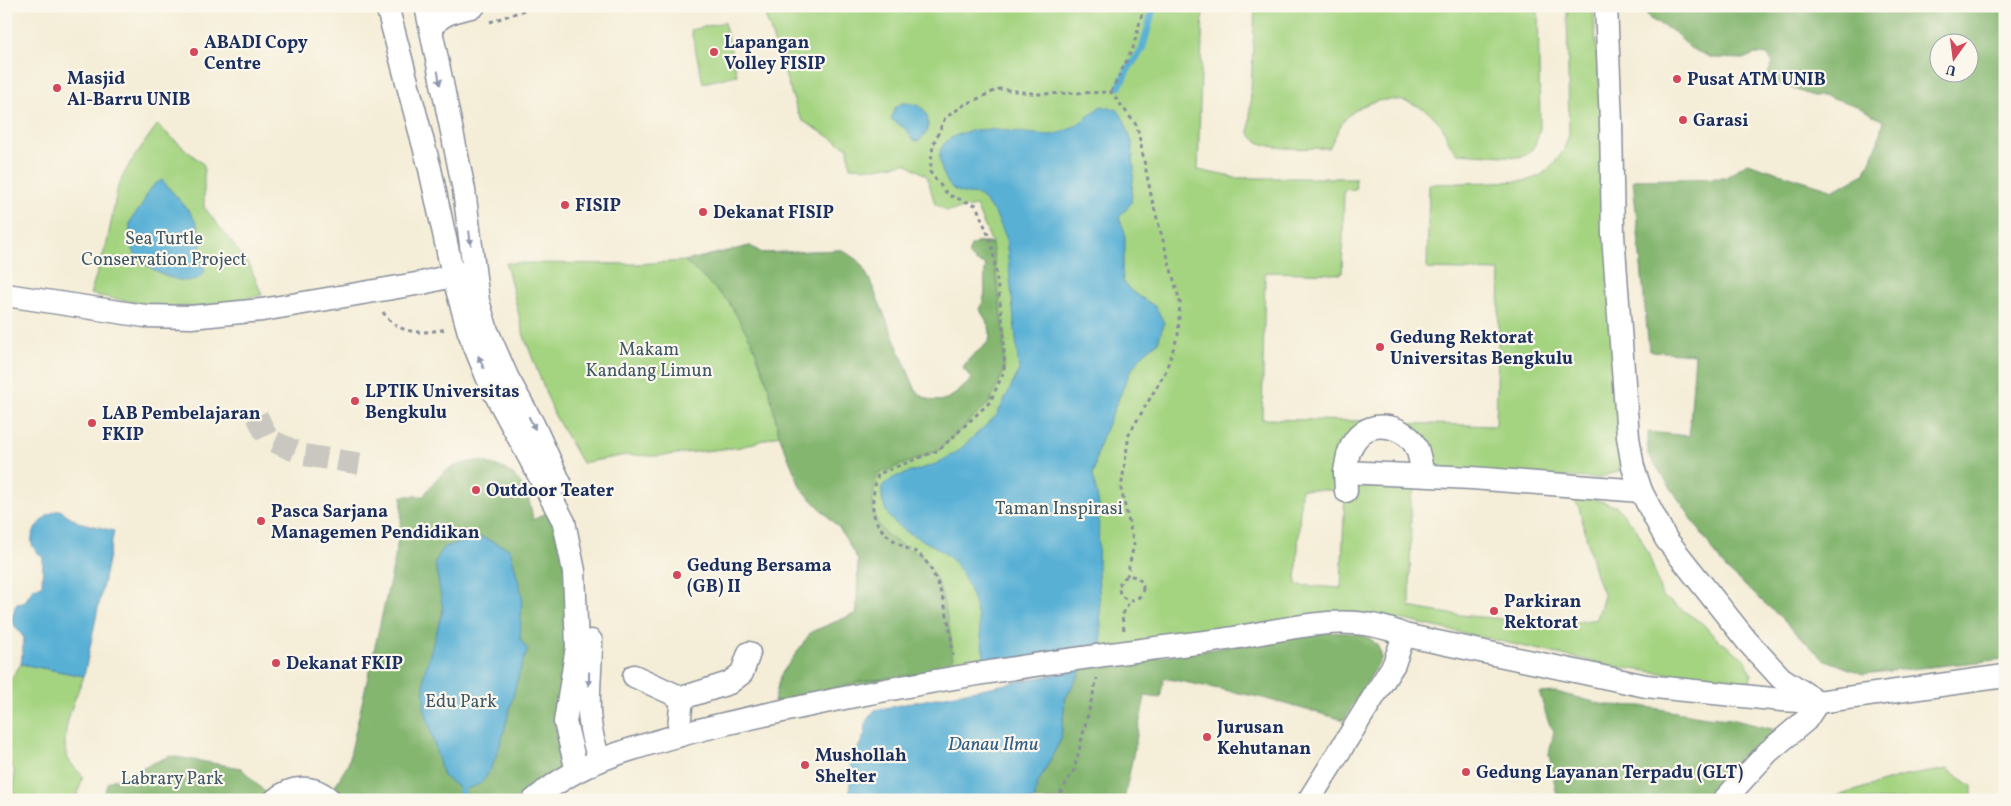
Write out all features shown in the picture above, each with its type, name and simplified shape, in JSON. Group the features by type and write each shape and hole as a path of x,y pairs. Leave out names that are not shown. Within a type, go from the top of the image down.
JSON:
{"lane":[{"path":"387,6 430,169 463,273 478,301 487,331 506,377 533,424 564,492 577,527 591,618 588,715 593,744 600,760"},
{"path":"426,6 432,30 439,80 464,190 463,273 469,332 490,384 564,522 571,546 577,647 564,722 577,771"},
{"path":"1606,6 1613,235 1628,437 1633,467 1652,516 1666,539 1747,641 1781,678 1818,702"},
{"path":"432,30 435,22 441,16 478,16"},
{"path":"6,295 145,316 191,317 262,310 422,283 463,273"},
{"path":"1423,475 1417,449 1402,431 1389,427 1378,427 1363,431 1350,448 1346,482 1423,475 1641,491"},
{"path":"534,800 554,783 600,760 678,736 773,712 955,677 1118,653 1249,637 1316,623 1350,622 1646,686 1818,702 2005,676"},
{"path":"1309,800 1394,664 1404,635"},
{"path":"634,676 682,698 730,683 742,673 749,653"},
{"path":"678,736 682,698"},
{"path":"1724,800 1768,752 1806,720 1818,702"},
{"path":"275,800 289,791 306,788 318,791 330,800"}],"path":[{"path":"478,16 536,6"},
{"path":"1111,92 1133,48 1144,6"},
{"path":"955,677 951,639 939,588 930,569 921,555 904,547 881,530 873,518 872,508 872,496 878,474 939,450 990,402 1004,371 1004,332 992,244 976,205 948,195 930,172 933,145 945,118 964,105 999,89 1040,94 1111,92"},
{"path":"1111,92 1137,126 1152,200 1180,302 1178,335 1165,372 1129,434 1121,489 1134,544 1127,576 1121,581 1119,589 1122,596 1130,600"},
{"path":"382,310 388,320 403,330 421,333 452,328"},
{"path":"1056,800 1074,770 1097,677 1118,653 1122,616 1130,600 1140,596 1143,584 1136,576 1127,576"}],"green space":[{"name":"Taman Inspirasi","path":"762,6 1203,6 1198,170 1236,178 1355,178 1356,189 1344,190 1342,274 1265,272 1262,419 1363,421 1346,486 1416,489 1411,497 1410,607 1452,614 1533,622 1558,623 1597,619 1604,596 1596,575 1579,508 1571,492 1616,506 1637,530 1649,555 1662,596 1703,624 1715,637 1746,660 1751,675 1750,683 1617,667 1404,620 1350,611 1207,633 773,712 811,632 857,613 858,560 840,529 801,488 779,435 741,447 658,456 626,455 582,463 554,414 524,336 506,263 636,264 685,261 750,246 762,253 842,250 860,262 870,281 916,391 924,397 939,401 953,396 972,379 963,368 990,337 988,325 980,309 985,292 986,265 977,262 968,255 971,246 977,243 992,243 976,206 947,211 935,204 927,176 906,163 876,168 850,167 848,148 803,121 798,113","holes":["1301,489 1345,491 1341,588 1296,585"]},
{"path":"1255,6 1538,6 1540,128 1538,138 1532,150 1520,157 1458,153 1451,146 1440,123 1426,111 1404,101 1391,100 1367,104 1356,110 1343,121 1329,148 1297,149 1273,147 1263,144 1254,139 1249,133"},
{"path":"1567,6 1593,6 1604,142 1622,464 1618,472 1597,478 1423,475 1402,423 1496,426 1500,271 1427,269 1429,184 1525,181 1540,176 1553,165 1564,150 1569,134"},
{"path":"1642,6 2005,6 2005,659 1863,674 1823,659 1778,615 1725,568 1648,454 1648,432 1689,436 1695,354 1649,351 1633,180 1725,178 1747,163 1834,190 1864,174 1877,146 1883,121 1857,106 1827,96 1813,96 1765,79 1773,63 1768,55 1755,54 1743,59 1712,58 1690,48 1674,32 1650,19"},
{"name":"Lapangan Volley FISIP","path":"724,22 737,75 703,83 691,30"},
{"name":"Sea Turtle Conservation Project","path":"157,125 204,165 204,207 250,266 262,295 222,304 184,307 153,305 90,294 107,243 118,186 130,163"},
{"path":"977,243 992,244 1004,332 1004,371 990,402 939,450 878,474 873,498 873,508 878,525 893,540 922,556 930,567 946,610 954,669 860,682 774,702 780,676 811,632 857,613 858,560 840,529 801,488 779,435 768,385 752,342 728,301 685,261 750,246 762,253 842,250 860,262 870,281 916,391 924,397 939,401 953,396 972,379 963,368 990,337 988,325 980,309 985,292 986,265 977,262 968,255 971,246"},
{"name":"Edu Park","path":"476,461 500,467 516,478 523,486 531,507 533,520 550,511 567,575 569,644 555,723 567,773 534,800 330,800 328,798 348,764 394,563 401,522 402,496 424,496 434,482 446,471 467,462"},
{"path":"1326,632 1353,633 1368,638 1379,649 1382,658 1344,720 1259,697 1164,678 1160,698 1145,696 1124,800 1034,800 1038,783 1061,739 1065,699 1082,669"},
{"path":"21,664 84,676 65,734 67,757 83,776 76,800 14,800 14,770 6,754 6,686"},
{"path":"1556,692 1605,705 1641,706 1706,717 1731,719 1780,731 1756,750 1739,758 1712,800 1558,800 1549,754 1554,731 1548,722 1539,693"},
{"name":"Labrary Park","path":"170,756 241,768 273,800 102,800 108,782"},
{"path":"1947,769 1972,786 1972,800 1824,800 1900,777"}],"water":[{"path":"902,103 909,103 920,107 926,114 928,119 927,132 919,141 912,140 907,130 891,119 895,108"},
{"path":"1101,106 1118,110 1132,142 1134,169 1131,203 1119,218 1125,232 1125,251 1122,268 1123,281 1131,291 1156,307 1164,323 1158,342 1143,354 1130,372 1099,445 1093,475 1099,506 1098,569 1102,646 985,664 974,601 964,577 947,555 898,525 889,516 883,503 882,486 895,477 936,464 957,452 997,415 1019,371 1006,237 995,213 979,195 962,193 951,187 941,167 941,150 947,141 957,135 978,130 1001,130 1053,135 1068,130 1080,123"},
{"path":"162,180 190,212 197,224 202,239 200,251 205,271 199,278 190,281 169,277 159,272 141,260 134,251 130,223 151,188"},
{"path":"60,510 78,522 114,531 84,676 21,664 24,638 11,621 16,604 24,603 34,588 42,585 43,559 32,544 34,531 48,515"},
{"path":"481,537 510,549 522,595 520,639 528,650 522,664 501,741 488,774 480,784 462,790 443,776 424,707 424,674 443,610 435,562 444,547"},
{"name":"Danau Ilmu","path":"1082,669 1065,699 1061,739 1038,783 1034,800 849,800 851,763 865,734 866,721 875,710"}],"waterway":[{"path":"1119,87 1128,69 1142,50 1154,6"},
{"path":"461,800 462,790"}],"tunnel":[{"path":"257,416 268,439 304,455 362,464"}],"place":[{"name":"ABADI Copy Centre","path":"194,52"},
{"name":"Lapangan Volley FISIP","path":"714,52"},
{"name":"Pusat ATM UNIB","path":"1677,79"},
{"name":"Masjid Al-Barru UNIB","path":"57,88"},
{"name":"Garasi","path":"1683,120"},
{"name":"FISIP","path":"565,205"},
{"name":"Dekanat FISIP","path":"703,212"},
{"name":"Gedung Rektorat Universitas Bengkulu","path":"1380,347"},
{"name":"LPTIK Universitas Bengkulu","path":"355,401"},
{"name":"LAB Pembelajaran FKIP","path":"92,423"},
{"name":"Outdoor Teater","path":"476,490"},
{"name":"Pasca Sarjana Managemen Pendidikan","path":"261,521"},
{"name":"Gedung Bersama (GB) II","path":"677,575"},
{"name":"Parkiran Rektorat","path":"1494,611"},
{"name":"Dekanat FKIP","path":"276,663"},
{"name":"Jurusan Kehutanan","path":"1207,737"},
{"name":"Mushollah Shelter","path":"805,765"},
{"name":"Gedung Layanan Terpadu (GLT)","path":"1466,772"}],"park label":[{"name":"Makam Kandang Limun","path":"649,359"}]}
